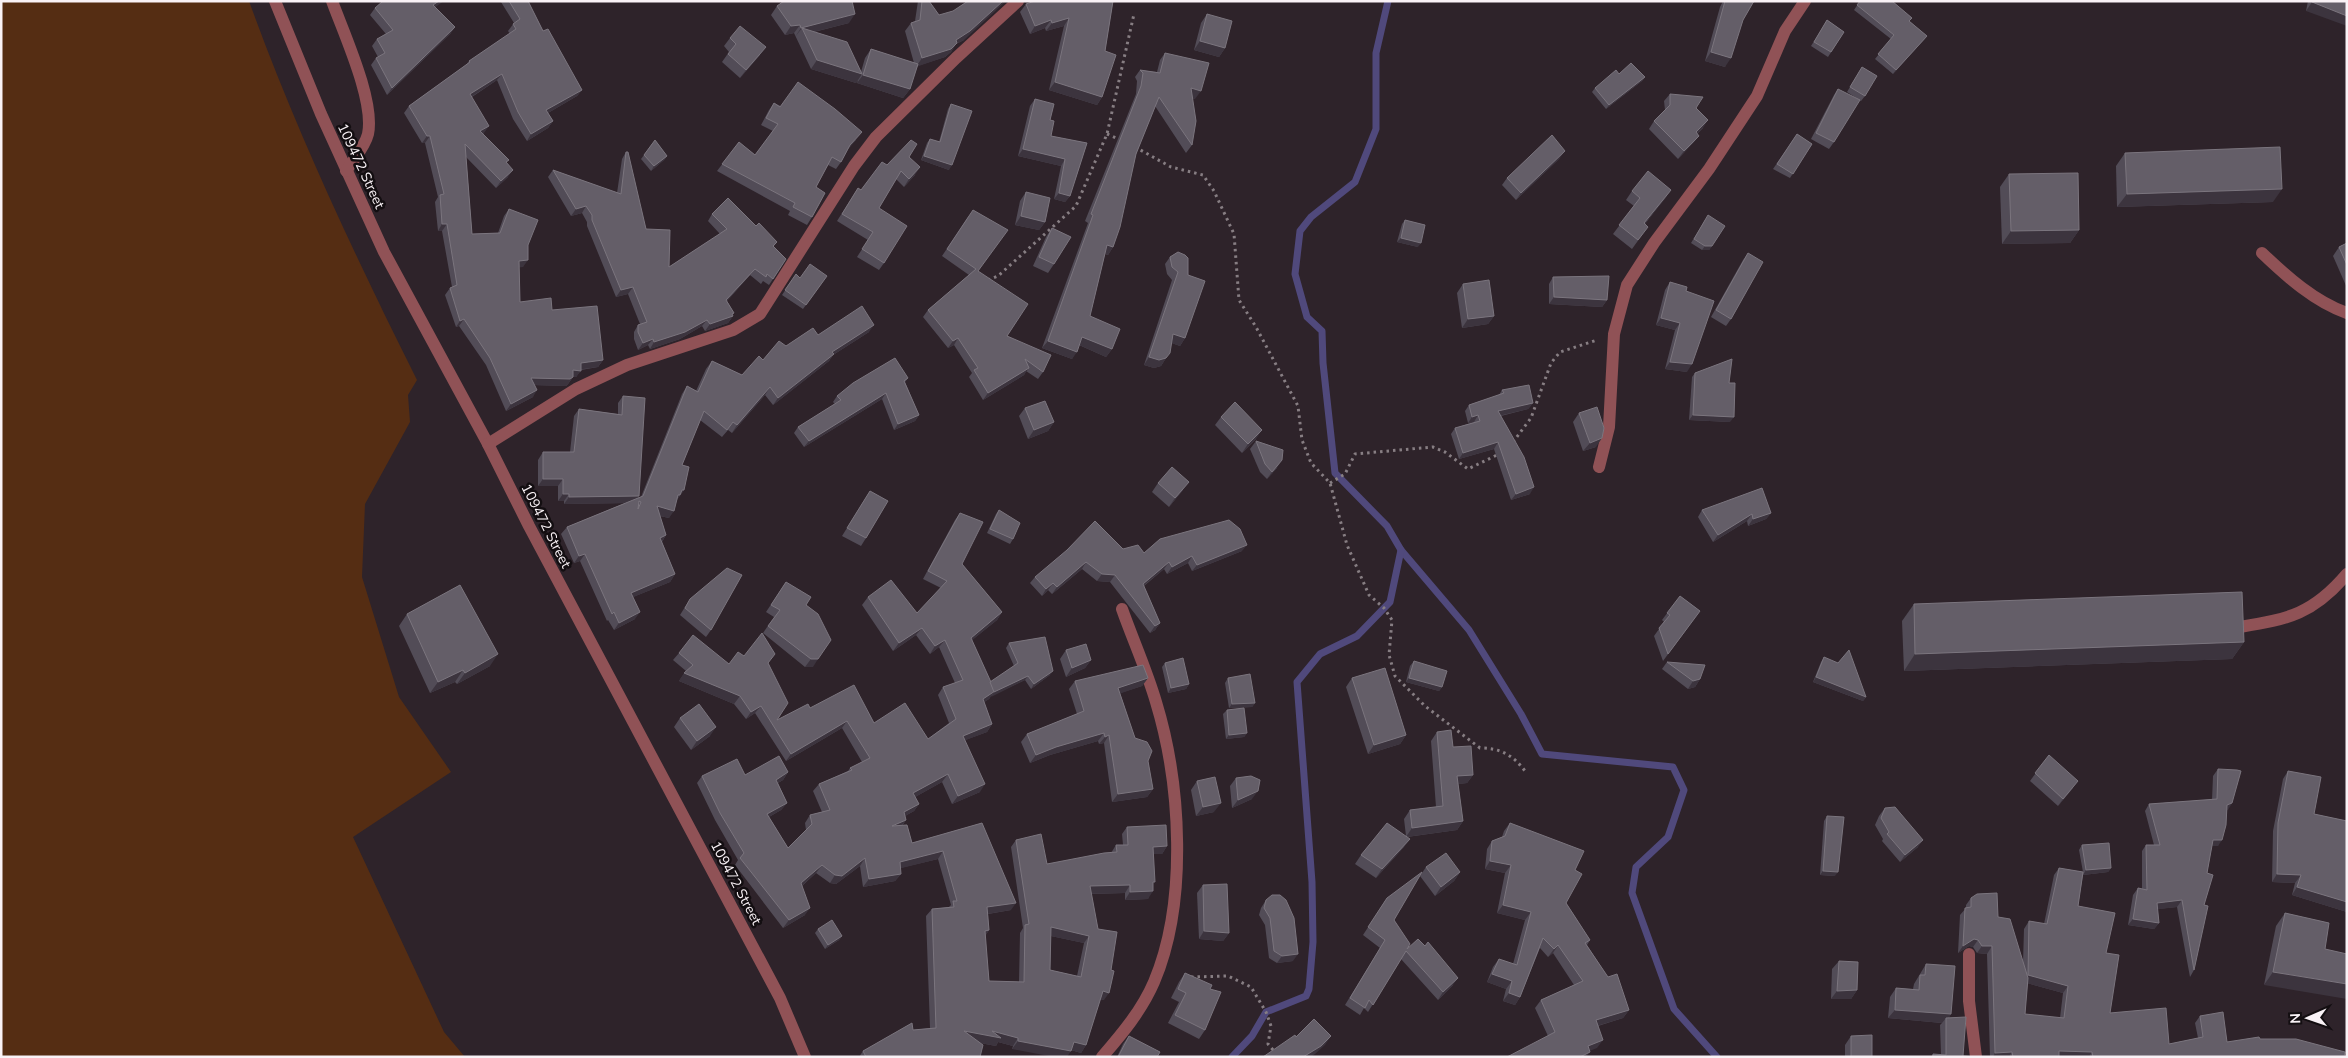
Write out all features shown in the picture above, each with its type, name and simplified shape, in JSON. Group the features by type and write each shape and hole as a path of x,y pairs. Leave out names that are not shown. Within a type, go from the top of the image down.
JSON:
{"street":[{"name":"109472 Street","path":"275,1 294,53 384,252 488,444 529,526 780,998 806,1057"},
{"path":"332,1 359,75 367,112 367,137 346,171"},
{"path":"488,444 576,389 627,365 734,330 760,314 854,166 876,137 956,58 1018,1"},
{"path":"1599,467 1609,427 1614,334 1627,285 1654,243 1709,169 1758,96 1785,31 1805,1"},
{"path":"2262,253 2280,270 2311,293 2336,309 2347,313"},
{"path":"2240,627 2282,620 2308,610 2337,586 2347,574"},
{"path":"1102,1057 1128,1026 1153,984 1167,945 1177,854 1177,811 1156,702 1122,609"},
{"path":"1969,954 1969,1001 1976,1057"}],"path":[{"path":"982,282 998,276 1076,206 1108,134 1134,14"},
{"path":"1108,134 1125,142"},
{"path":"1133,146 1151,154 1171,167 1203,175 1214,190 1234,234 1239,300 1256,327 1298,406 1302,440 1311,463 1330,483 1347,545 1369,595 1384,608 1392,620 1389,655 1395,676 1425,706 1480,748 1496,748 1512,756 1525,771"},
{"path":"1508,449 1531,418 1551,364 1560,352 1614,334"},
{"path":"1330,483 1345,474 1355,454 1433,447 1445,452 1468,469 1501,453"},
{"path":"1185,977 1228,976 1251,986 1271,1026 1268,1044 1279,1057"}],"shaded area":[{"path":"1,1 249,1 286,98 327,193 417,380 408,395 410,422 365,504 362,577 399,697 451,772 353,837 444,1032 465,1057 1,1057"}],"building":[{"path":"383,1 439,1 433,5 455,27 392,88 376,58 385,53 377,39 393,30 375,8"},
{"path":"509,1 528,1 543,31 548,29 582,90 546,110 553,121 531,134 518,112 502,74 470,94 489,126 480,131 509,160 506,162 513,170 501,181 465,144 472,234 500,233 509,209 538,220 528,245 528,260 519,261 520,302 551,298 552,310 597,306 603,360 581,363 581,371 573,370 573,377 570,379 531,378 537,390 511,404 490,358 464,319 460,321 450,288 457,285 447,224 442,224 440,195 444,194 430,136 427,136 409,106 516,29 513,24 520,19"},
{"path":"784,1 852,1 855,14 801,28 800,25 791,26 777,6"},
{"path":"922,1 929,1 939,15 953,11 968,1 1003,1 970,31 956,40 957,43 951,49 922,58 911,23 920,20"},
{"path":"1035,1 1113,1 1105,51 1116,55 1102,97 1055,82 1069,18 1052,23 1051,20 1035,26 1026,4"},
{"path":"1725,1 1754,1 1743,20 1731,58 1711,52"},
{"path":"1860,1 1892,1 1912,18 1909,21 1927,36 1896,70 1878,54 1894,35 1857,5"},
{"path":"2347,1 2347,16 2312,2"},
{"path":"1207,14 1232,21 1225,48 1200,41"},
{"path":"1827,20 1844,32 1831,52 1814,42"},
{"path":"740,26 766,47 746,70 728,54 736,44 730,38"},
{"path":"802,28 847,42 862,74 817,60"},
{"path":"871,49 918,64 910,89 863,75"},
{"path":"1165,53 1209,63 1201,91 1191,88 1196,121 1192,145 1159,97 1136,154 1120,227 1113,247 1107,245 1090,316 1120,329 1112,349 1082,337 1077,352 1048,341 1093,215 1091,214 1141,86 1143,73 1140,70 1160,73"},
{"path":"1631,63 1645,77 1609,105 1595,88 1616,70 1619,74"},
{"path":"1862,67 1877,76 1865,96 1850,87"},
{"path":"798,82 835,109 862,132 850,145 841,162 832,157 816,187 825,193 812,217 793,207 795,203 722,164 739,142 755,155 778,124 766,118 774,103 780,107"},
{"path":"1838,89 1860,100 1834,142 1816,133"},
{"path":"1670,94 1703,97 1696,108 1708,120 1696,132 1699,136 1684,151 1654,121 1670,105"},
{"path":"1035,99 1054,104 1050,120 1054,121 1051,136 1087,143 1070,196 1059,193 1065,159 1023,149"},
{"path":"951,104 972,111 952,165 924,156 930,139 940,142"},
{"path":"1797,134 1812,144 1793,174 1777,164"},
{"path":"1552,135 1565,151 1521,193 1507,178"},
{"path":"655,140 667,156 654,166 644,155"},
{"path":"911,140 917,144 909,157 920,167 909,179 901,171 879,208 907,226 884,263 862,249 873,232 842,214 858,188 861,190 882,162 887,165"},
{"path":"2280,147 2282,189 2127,194 2125,153"},
{"path":"626,152 628,152 646,229 670,230 669,267 727,229 712,214 728,198 756,226 759,223 777,242 773,246 786,259 773,279 767,274 766,277 755,269 726,300 734,313 732,314 733,316 710,324 707,320 685,332 654,342 653,339 643,343 638,332 638,325 647,322 633,287 621,290 592,220 592,215 586,206 576,209 553,170 621,194"},
{"path":"1648,171 1671,190 1644,223 1648,227 1638,240 1619,225 1640,198 1632,191"},
{"path":"2078,173 2079,230 2011,231 2009,174"},
{"path":"1026,192 1050,198 1045,222 1021,216"},
{"path":"973,210 1008,230 978,271 1028,304 1007,336 1051,355 1043,372 1025,359 1029,368 988,393 974,370 978,368 958,338 953,341 928,310 976,269 947,249"},
{"path":"1708,215 1725,226 1712,246 1705,246 1694,239"},
{"path":"1405,220 1425,225 1421,243 1401,238"},
{"path":"1052,228 1071,237 1054,264 1039,257"},
{"path":"2347,243 2347,265 2339,247"},
{"path":"1178,252 1188,258 1188,275 1205,281 1185,338 1173,334 1170,353 1166,358 1159,360 1149,357 1178,272 1172,267 1170,257"},
{"path":"1748,253 1763,262 1731,319 1716,310"},
{"path":"810,264 827,276 806,305 785,290 796,274 800,278"},
{"path":"1609,276 1607,300 1554,297 1553,277"},
{"path":"1489,280 1494,316 1468,319 1463,284"},
{"path":"1670,282 1687,287 1686,291 1714,301 1692,364 1670,362 1680,323 1661,318"},
{"path":"862,306 874,325 832,352 834,354 778,398 770,387 737,425 733,422 727,430 704,411 682,465 689,467 684,490 678,495 674,511 657,506 666,535 660,538 675,574 631,593 640,612 619,623 614,612 612,614 585,554 579,556 567,527 643,496 687,386 698,392 712,361 742,375 759,356 763,360 779,341 786,346 813,328 818,335"},
{"path":"895,358 908,378 904,381 919,415 898,424 886,393 809,441 798,427 841,400 837,396 853,383"},
{"path":"1732,359 1729,383 1735,383 1734,417 1693,415 1695,373"},
{"path":"1529,385 1533,403 1498,411 1524,457 1534,487 1516,494 1498,442 1463,453 1455,428 1480,421 1478,415 1472,417 1469,405 1504,393 1502,390"},
{"path":"623,396 645,398 639,496 569,497 569,494 563,494 563,479 543,479 543,452 574,452 579,409 622,415"},
{"path":"1045,401 1054,422 1034,430 1025,408"},
{"path":"1235,402 1262,430 1248,444 1221,417"},
{"path":"1597,407 1604,428 1602,438 1590,443 1579,413"},
{"path":"1256,441 1283,450 1282,460 1272,472 1265,464"},
{"path":"1172,467 1189,482 1175,498 1158,483"},
{"path":"1762,488 1771,513 1753,519 1752,514 1718,535 1702,510"},
{"path":"870,491 888,501 866,538 847,528"},
{"path":"999,510 1020,523 1013,539 990,529"},
{"path":"960,513 983,522 962,564 1002,612 971,638 995,691 983,699 992,724 963,736 985,784 958,796 948,774 913,793 919,804 904,812 906,820 892,826 907,825 912,843 982,823 1016,903 987,907 989,930 985,931 989,981 1024,982 1025,925 1029,924 1016,840 1041,834 1047,864 1117,852 1116,845 1128,845 1127,827 1166,825 1167,846 1153,847 1155,882 1153,882 1153,891 1130,892 1130,885 1090,886 1098,929 1117,932 1111,970 1114,971 1109,993 1103,991 1086,1045 1074,1042 1071,1051 1018,1041 1018,1038 992,1031 1001,1038 964,1031 983,1045 980,1057 866,1057 863,1051 912,1023 913,1030 936,1028 932,909 954,907 953,901 957,901 943,851 900,862 901,874 869,879 865,858 842,876 835,875 822,865 801,883 810,908 789,920 740,858 744,853 720,813 702,776 737,759 745,775 779,756 788,772 776,780 787,803 767,814 788,848 812,824 810,815 830,810 819,784 852,770 850,768 870,758 847,721 791,754 761,706 751,712 740,696 684,673 693,665 679,653 693,635 729,664 738,652 744,656 762,633 775,654 768,663 788,703 777,720 808,704 810,708 854,685 874,723 905,703 928,739 956,719 943,687 963,680 945,640 935,646 922,628 899,643 868,597 891,580 917,613 947,581 928,571","holes":["1051,927 1089,936 1081,977 1050,970"]},
{"path":"1229,520 1240,529 1247,545 1197,565 1192,556 1172,567 1169,562 1143,584 1160,623 1155,626 1115,575 1102,574 1086,562 1057,587 1053,583 1046,589 1035,577 1067,550 1095,521 1123,549 1138,545 1144,553 1160,539"},
{"path":"727,568 742,575 711,630 685,608 690,599"},
{"path":"786,582 811,597 806,605 818,614 831,640 818,659 811,659 768,626 780,610 771,605"},
{"path":"460,585 498,654 465,673 463,670 438,682 407,614"},
{"path":"2242,592 2244,642 1915,654 1914,604"},
{"path":"1680,596 1700,611 1668,654 1659,628 1670,615 1667,613"},
{"path":"1045,637 1053,671 1034,684 1028,676 994,692 990,682 1018,663 1009,643"},
{"path":"1086,644 1091,660 1072,668 1066,650"},
{"path":"1849,650 1866,697 1816,677 1824,657 1838,663"},
{"path":"1183,658 1189,684 1171,688 1165,663"},
{"path":"1414,661 1447,671 1442,687 1409,678"},
{"path":"1667,662 1705,665 1700,679 1693,681"},
{"path":"1143,665 1148,678 1118,688 1135,738 1147,742 1152,751 1148,761 1153,789 1118,794 1109,735 1105,737 1104,733 1036,755 1027,734 1084,711 1075,681"},
{"path":"1385,668 1406,735 1374,745 1352,678"},
{"path":"1250,674 1255,703 1232,704 1228,678"},
{"path":"699,704 716,727 697,741 680,718"},
{"path":"1244,708 1247,733 1229,735 1227,710"},
{"path":"1451,730 1453,747 1471,746 1473,775 1457,776 1463,821 1412,828 1410,810 1443,806 1437,732"},
{"path":"2049,755 2078,781 2063,799 2035,773"},
{"path":"2218,769 2241,771 2232,803 2227,805 2226,825 2222,840 2213,840 2207,873 2213,875 2204,905 2208,906 2194,970 2182,900 2157,903 2159,923 2133,919 2138,888 2147,890 2146,845 2160,845 2149,804 2217,799"},
{"path":"2288,771 2321,777 2314,814 2347,821 2347,902 2297,887 2301,875 2277,874 2278,823"},
{"path":"1251,776 1260,780 1258,791 1238,800 1236,778"},
{"path":"1215,777 1221,803 1203,807 1197,781"},
{"path":"1895,807 1923,840 1905,855 1887,834 1889,832 1881,818 1885,808"},
{"path":"1827,816 1844,817 1838,872 1823,871"},
{"path":"1387,823 1410,839 1382,869 1361,855"},
{"path":"1510,823 1584,851 1575,870 1582,874 1566,903 1590,940 1585,943 1608,977 1617,974 1629,1010 1596,1020 1603,1040 1588,1046 1590,1052 1580,1057 1507,1057 1555,1032 1541,1000 1583,981 1558,945 1554,949 1543,938 1520,997 1509,993 1512,981 1492,974 1499,959 1517,965 1531,912 1503,905 1511,865 1490,861 1492,841 1505,836"},
{"path":"2109,843 2111,868 2086,870 2082,845"},
{"path":"1446,853 1460,872 1441,887 1426,867"},
{"path":"2059,868 2083,872 2078,906 2115,913 2106,953 2119,955 2110,1013 2166,1008 2169,1044 2203,1037 2200,1016 2223,1012 2227,1042 2259,1037 2260,1039 2296,1039 2345,1052 2344,1057 2093,1057 2092,1052 2059,1051 2059,1057 2013,1057 2012,1052 1995,1053 1992,946 1982,946 1978,940 1974,939 1963,946 1965,908 1971,907 1971,898 1977,894 1997,893 1998,917 2010,919 2028,978 2025,1014 2064,1018 2068,986 2028,975 2029,921 2047,924"},
{"path":"1422,872 1394,920 1410,944 1407,949 1418,939 1425,946 1428,942 1458,978 1443,992 1406,951 1373,1005 1369,1000 1365,1008 1350,998 1385,940 1368,927 1387,898"},
{"path":"1227,884 1229,933 1204,931 1203,885"},
{"path":"1272,895 1280,895 1286,900 1294,918 1298,954 1282,956 1274,951 1270,918 1264,908 1266,900"},
{"path":"2285,913 2329,923 2325,949 2347,954 2347,984 2273,972"},
{"path":"832,920 842,936 828,945 818,929"},
{"path":"1839,961 1858,962 1857,990 1837,991"},
{"path":"1926,964 1955,966 1951,1014 1895,1010 1896,988 1919,990 1920,975 1925,975"},
{"path":"1185,973 1212,985 1210,989 1221,992 1205,1030 1175,1015 1186,993 1178,989"},
{"path":"1966,1017 1963,1056 1976,1057 1933,1057 1933,1054 1946,1055 1946,1018"},
{"path":"1314,1019 1331,1036 1321,1046 1303,1057 1263,1057 1295,1035 1296,1037"},
{"path":"1872,1035 1872,1057 1851,1057 1851,1036"},
{"path":"1129,1036 1160,1052 1157,1057 1118,1057"}],"waterway":[{"path":"1232,1057 1252,1036 1266,1012 1306,996 1309,989 1313,942 1312,882 1297,682 1320,654 1357,636 1390,602 1401,550 1387,526 1335,473 1323,363 1322,331 1307,317 1295,274 1300,231 1311,217 1355,182 1376,129 1376,53 1388,1"},
{"path":"1401,550 1469,630 1521,714 1542,754 1673,767 1684,790 1668,837 1636,867 1632,893 1674,1009 1717,1057"}]}
